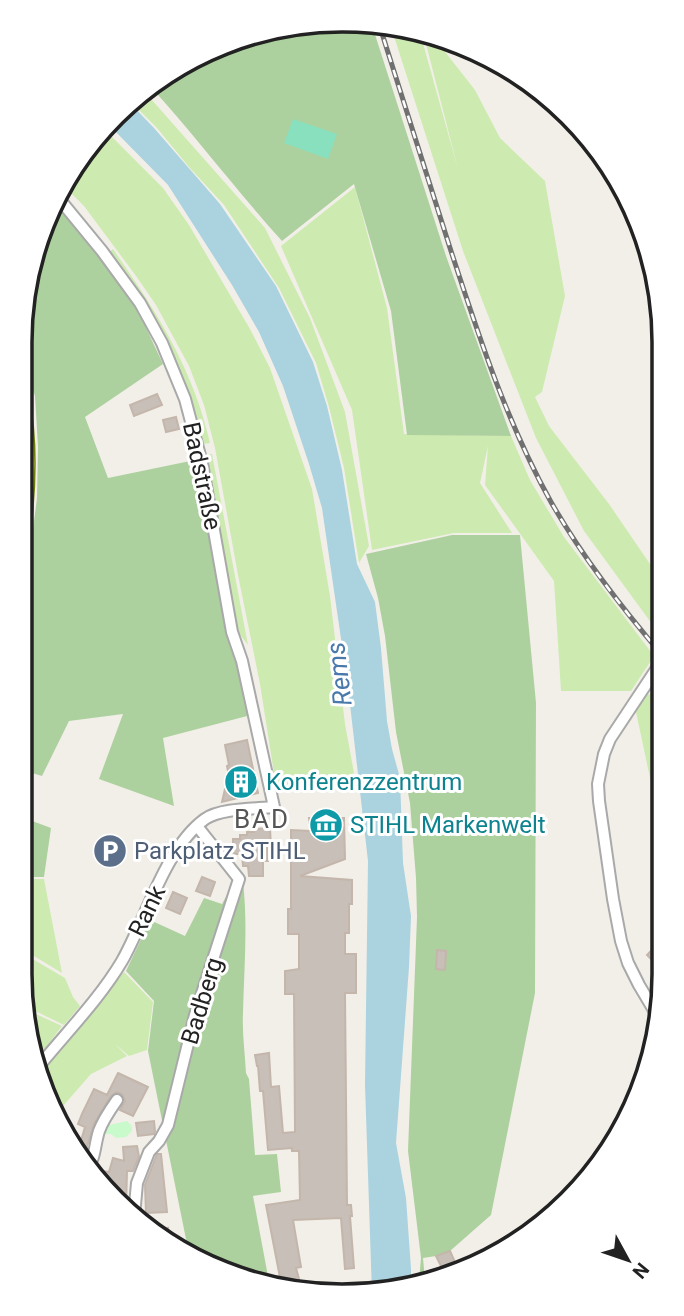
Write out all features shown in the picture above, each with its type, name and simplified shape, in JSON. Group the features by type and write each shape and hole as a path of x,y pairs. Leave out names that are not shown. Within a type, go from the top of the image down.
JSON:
{"street":[{"name":"Badstraße","path":"64,205 102,251 139,303 162,343 185,400 202,463 232,632 242,661 271,791"},
{"path":"651,1005 628,962 621,941 598,783 610,739 652,676"},
{"name":"Rank","path":"44,1060 108,982 130,947 177,849 208,817 225,812 274,807 271,791"},
{"name":"Badberg","path":"135,1205 137,1183 149,1152 159,1142 168,1125 195,1015 239,879 197,827"},
{"path":"93,1159 99,1131 108,1111 117,1100"}],"green space":[{"path":"375,33 446,256 511,436 407,435 391,311 354,184 282,241 157,93 187,73 223,55 262,42 301,34"},
{"path":"394,36 423,42 458,169 426,43 442,48 475,90 500,138 545,181 565,296 542,392 535,397 549,426 609,504 652,567 652,624 584,531 536,438 463,251"},
{"path":"150,98 265,228 310,318 345,412 369,546 359,563 344,468 316,363 279,288 224,205 138,109"},
{"path":"293,119 337,134 328,159 284,143"},
{"path":"110,135 163,188 189,225 270,368 312,489 330,596 345,724 354,773 344,778 276,786 260,684 215,448 204,405 189,366 156,305 84,206 70,192 84,169"},
{"path":"355,187 387,308 404,434 511,436 530,480 564,537 652,653 652,659 631,691 561,691 554,581 485,485 488,446 480,483 512,533 454,533 372,550 352,410 281,246"},
{"path":"61,210 89,240 133,300 163,364 85,417 108,478 195,460 228,634 243,659 251,715 163,738 174,806 99,779 123,714 69,721 42,776 32,773 32,537 37,498 38,447 32,386 34,301 48,242"},
{"path":"113,249 158,318 183,365 203,416 210,443 203,444 194,409 172,352 109,252"},
{"path":"205,454 212,454 248,645 238,632"},
{"path":"452,535 520,535 536,703 535,993 491,1215 450,1251 423,1258 424,1273 420,1275 421,1258 408,1151 417,917 416,878 410,803 396,732 385,636 366,554"},
{"path":"646,694 652,695 652,787 636,712"},
{"path":"32,821 51,828 44,877 32,877"},
{"path":"32,879 44,879 62,973 32,955"},
{"path":"235,880 243,882 243,1028 255,1155 277,1154 281,1192 253,1196 268,1276 223,1261 187,1243 148,1051 154,1001 126,971 150,920 185,936 204,898 222,904"},
{"path":"32,959 65,978 80,1006 64,1025 34,1010"},
{"path":"124,972 153,1002 147,1050 129,1056 115,1044 127,1056 91,1074 62,1107 45,1065"},
{"path":"34,1013 62,1026 42,1053"},
{"path":"127,1121 132,1126 132,1131 126,1137 116,1138 111,1134 102,1134 105,1126"}],"water":[{"path":"136,110 220,204 276,286 313,362 327,406 342,470 357,564 375,602 387,721 400,778 403,863 411,916 396,1143 406,1198 411,1269 411,1277 403,1279 372,1283 365,1085 368,861 348,687 322,508 283,386 259,332 168,185 115,131"}],"building":[{"path":"157,394 162,405 134,416 130,405"},
{"path":"176,417 179,429 166,432 163,420"},
{"name":"Konferenzzentrum","path":"247,740 258,793 222,802 225,789 228,788 226,777 229,776 225,745"},
{"path":"309,818 344,818 345,859 300,876 352,880 352,904 349,904 349,933 345,933 345,954 356,954 356,993 345,993 347,1205 351,1205 354,1268 345,1269 341,1218 293,1220 301,1267 296,1268 300,1282 280,1279 266,1205 300,1200 299,1151 292,1151 292,1148 268,1150 263,1091 260,1091 255,1055 269,1053 271,1087 279,1086 283,1133 295,1132 294,994 285,994 285,971 299,969 299,934 288,934 288,909 291,909 291,830 311,831"},
{"path":"270,828 271,848 267,848 268,861 263,861 263,876 249,876 248,866 243,866 242,854 233,854 233,839 240,839 240,835 254,832 254,829"},
{"path":"202,877 215,882 210,896 196,891"},
{"path":"173,892 187,898 180,914 166,908"},
{"path":"437,950 446,951 445,970 436,969"},
{"path":"118,1073 148,1087 133,1116 120,1110 125,1101 122,1094 117,1092 111,1096 94,1124 86,1150 81,1142 85,1127 78,1124 94,1089 107,1095"},
{"path":"154,1121 154,1134 138,1136 136,1123"},
{"path":"137,1146 139,1157 133,1171 127,1171 126,1198 102,1171 109,1172 113,1158 124,1161 123,1147"},
{"path":"157,1154 161,1154 167,1212 146,1213 145,1185"},
{"path":"450,1251 455,1263 442,1268 436,1256"}],"railway":[{"path":"382,34 472,315 521,442 551,502 576,543 652,643"}],"place":[{"name":"Konferenzzentrum","path":"241,782"},
{"name":"STIHL Markenwelt","path":"326,825"},
{"name":"Parkplatz STIHL","path":"110,851"}],"district":[{"name":"BAD","path":"262,819"}],"water label":[{"name":"Rems","path":"339,674"}]}
